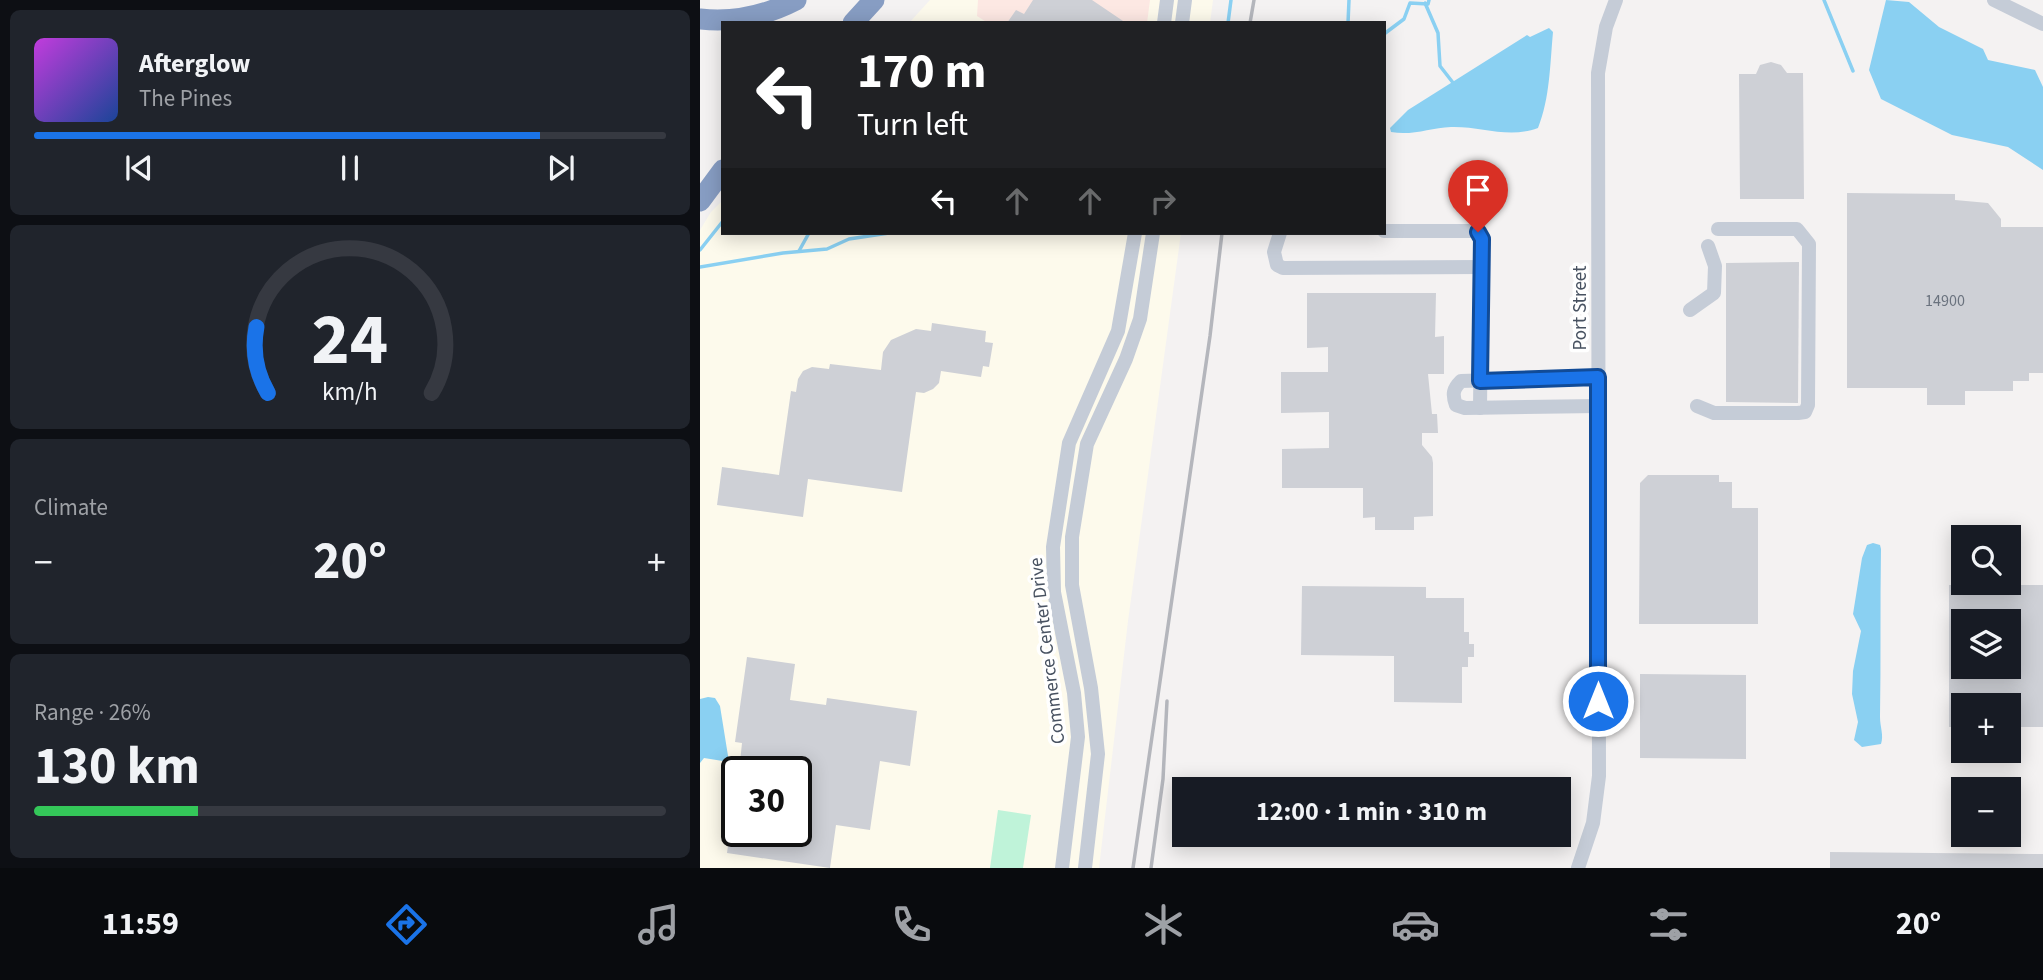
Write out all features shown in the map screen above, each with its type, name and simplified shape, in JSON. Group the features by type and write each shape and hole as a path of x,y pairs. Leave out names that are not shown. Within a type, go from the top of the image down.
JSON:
{"highway":[{"path":"700,19 746,18 779,9 796,0"},
{"path":"855,21 874,0"},
{"path":"700,201 721,173"}],"street":[{"path":"1164,21 1167,0"},
{"path":"1182,21 1185,0"},
{"name":"Port Street","path":"1578,868 1593,823 1599,776 1598,73 1606,27 1616,0"},
{"path":"1994,0 2043,24"},
{"path":"1697,406 1714,412 1798,413 1805,412 1808,405 1809,244 1797,229 1718,229"},
{"path":"1386,231 1478,232 1482,239 1480,408"},
{"name":"Commerce Center Drive","path":"1062,868 1078,737 1074,693 1054,592 1053,547 1069,443 1118,331 1135,235"},
{"name":"Commerce Center Drive","path":"1085,868 1098,754 1091,688 1072,585 1072,537 1087,444 1124,366 1140,319 1153,235"},
{"path":"1279,235 1274,252 1277,265 1283,268 1481,267"},
{"path":"1690,310 1714,293 1715,266 1708,246"},
{"path":"1598,377 1461,381 1454,388 1452,396 1455,405 1480,408 1598,406"}],"shaded area":[{"path":"930,0 1213,0 1210,21 911,21"},
{"path":"978,0 1150,0 1147,21 985,21 977,16"},
{"path":"721,202 721,235 1181,235 1128,621 1099,868 700,868 700,230 711,212"}],"green space":[{"path":"998,810 1031,815 1023,868 990,868"}],"water":[{"path":"1886,0 1909,2 1939,27 1983,49 1988,60 2035,70 2043,87 2043,170 2008,147 1952,135 1881,99 1869,70"},
{"path":"1549,28 1553,32 1549,81 1538,128 1516,132 1451,127 1391,132 1390,128 1408,110 1527,35 1530,37"},
{"path":"1867,545 1880,545 1881,549 1882,737 1881,744 1862,747 1854,740 1858,722 1852,694 1853,671 1861,631 1853,614 1862,558"},
{"path":"715,698 720,706 728,756 721,756 721,761 704,758 700,763 700,699"}],"building":[{"path":"1033,0 1092,0 1123,21 1008,21 1016,10 1024,14"},
{"path":"1771,62 1781,65 1787,73 1803,73 1804,199 1740,199 1739,74 1756,74 1760,65"},
{"path":"1847,193 1955,194 1955,200 1988,203 2001,219 2001,227 2043,227 2043,373 2029,373 2029,381 2013,381 2013,391 1965,391 1965,405 1927,405 1927,388 1847,388"},
{"path":"1799,262 1798,403 1726,402 1726,263"},
{"path":"1307,293 1436,293 1435,337 1444,336 1444,374 1428,374 1432,414 1437,414 1438,433 1422,433 1422,445 1432,457 1433,463 1433,516 1414,517 1414,530 1375,530 1375,517 1363,518 1363,488 1282,488 1282,449 1329,448 1329,412 1281,413 1281,372 1328,372 1328,347 1307,348"},
{"path":"932,323 986,331 985,342 993,343 989,367 983,366 981,377 941,371 939,383 933,389 924,393 916,392 902,492 808,479 803,517 717,505 722,467 779,475 791,391 796,392 798,379 803,371 812,367 829,369 830,364 881,370 883,352 891,340 916,329 931,331"},
{"path":"1648,475 1719,475 1719,482 1732,482 1732,508 1758,508 1758,624 1639,624 1640,483"},
{"path":"1949,585 1951,595 2021,595 2021,585 2043,585 2043,727 2021,727 2021,693 1951,693 1951,727"},
{"path":"1302,586 1426,587 1426,598 1464,598 1464,632 1469,632 1469,644 1474,644 1474,657 1468,657 1468,667 1462,667 1462,703 1394,702 1394,656 1301,655"},
{"path":"747,657 795,664 790,700 826,705 827,698 917,711 910,766 880,761 870,830 836,825 830,868 727,853 728,847 812,847 812,756 741,756 742,743 735,742"},
{"path":"1640,674 1746,675 1746,759 1640,758"},
{"path":"1830,852 2043,854 2043,868 1830,868"}],"waterway":[{"path":"1228,21 1231,0"},
{"path":"1348,21 1349,0"},
{"path":"1386,32 1404,19 1410,3 1428,4 1429,0"},
{"path":"1824,0 1853,71"},
{"path":"1425,3 1438,33 1440,66 1454,84"},
{"path":"700,250 721,224"},
{"path":"799,251 808,235"},
{"path":"700,267 783,253 827,249 849,239 876,235"}],"railway":[{"path":"1250,21 1254,0"},
{"path":"1133,868 1210,336 1222,235"},
{"path":"1151,868 1163,779 1167,701"}],"route":[{"path":"1478,232 1482,239 1480,381 1598,377 1598,701"}]}
